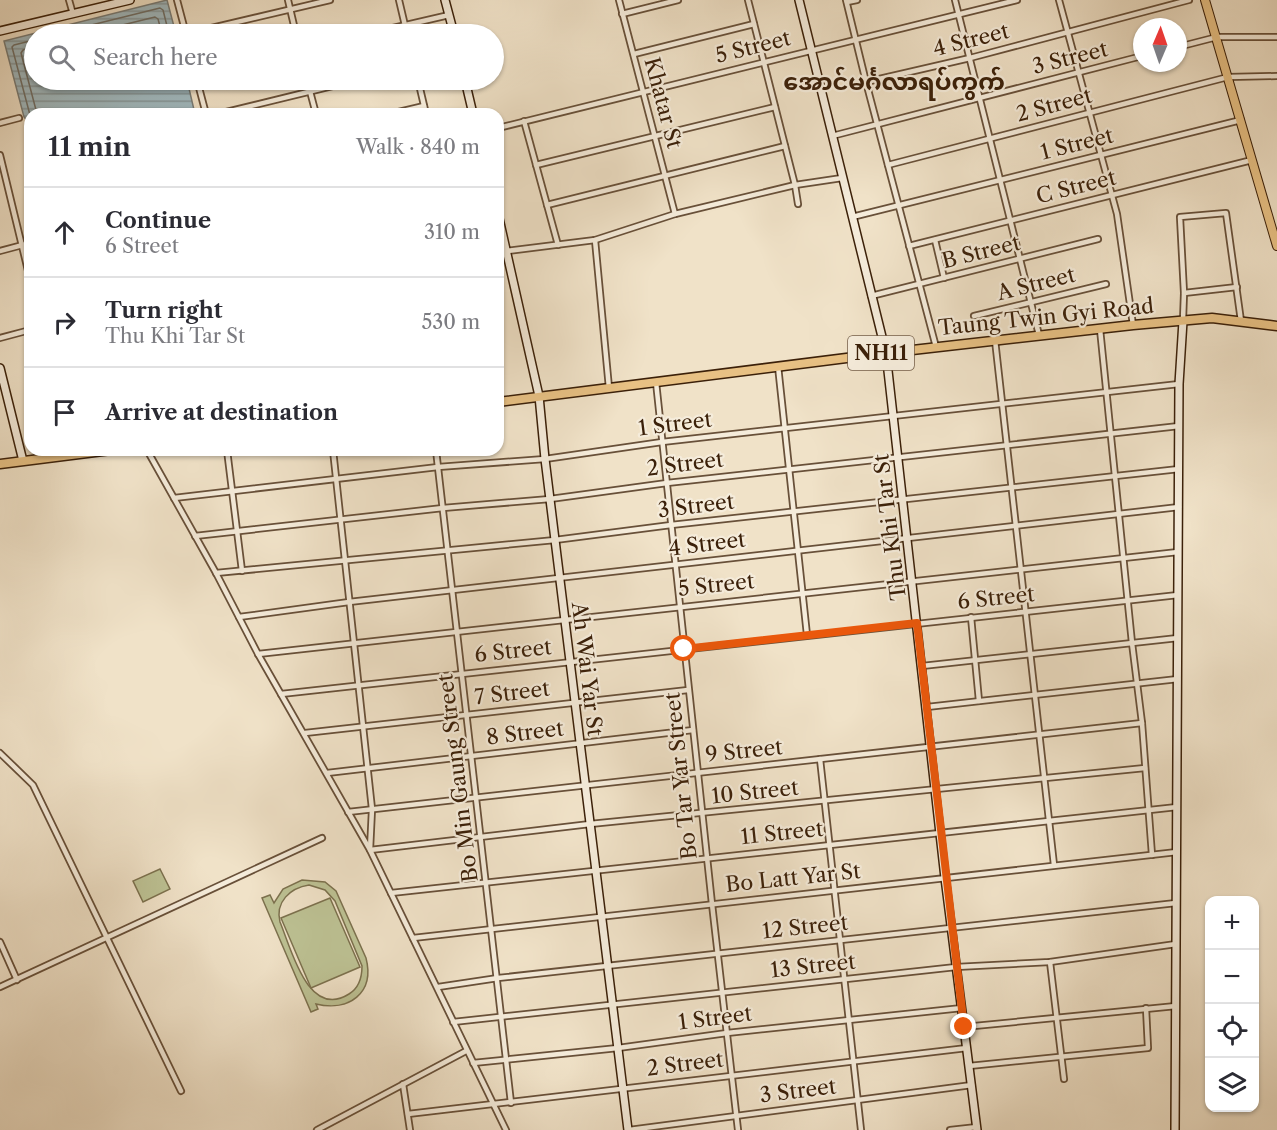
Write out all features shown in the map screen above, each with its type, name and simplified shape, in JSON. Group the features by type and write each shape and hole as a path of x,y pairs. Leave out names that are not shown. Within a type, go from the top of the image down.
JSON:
{"highway":[{"name":"Taung Twin Gyi Road","path":"504,401 1100,328 1212,318 1277,326"},
{"path":"0,464 50,456"}],"main road":[{"path":"1205,0 1252,160 1273,221 1277,246"},
{"path":"1265,324 1277,319"}],"street":[{"path":"69,0 73,14"},
{"path":"30,24 130,0"},
{"path":"177,0 183,24"},
{"path":"288,0 294,24"},
{"path":"228,24 330,0"},
{"path":"399,0 405,24"},
{"path":"445,0 451,24"},
{"name":"Khatar St","path":"619,0 675,214"},
{"path":"622,14 678,0"},
{"path":"748,0 798,204"},
{"name":"Thu Khi Tar St","path":"799,0 886,353 945,878 977,1128"},
{"path":"856,0 846,1 936,347"},
{"path":"955,0 1039,335"},
{"name":"5 Street","path":"504,126 1017,0"},
{"path":"1059,0 1117,214 1133,325"},
{"name":"4 Street","path":"866,82 970,58 1189,0"},
{"path":"413,24 449,15"},
{"path":"633,54 754,24"},
{"path":"0,31 24,25"},
{"path":"1187,45 1217,37 1277,37"},
{"name":"3 Street","path":"832,136 1133,58"},
{"path":"1228,77 1277,76"},
{"name":"2 Street","path":"888,165 1228,77"},
{"path":"199,90 204,108"},
{"path":"241,108 310,90 314,108"},
{"path":"416,108 424,106 420,90"},
{"path":"467,90 472,108"},
{"path":"536,165 775,107"},
{"path":"0,123 19,118"},
{"name":"1 Street","path":"852,217 1241,120"},
{"path":"524,121 558,245"},
{"path":"547,205 785,146"},
{"path":"0,155 24,256"},
{"name":"C Street","path":"909,246 1252,160"},
{"path":"507,251 595,240 675,214 795,185 842,178"},
{"path":"1175,1130 1179,384 1184,293 1179,218 1226,213 1241,321"},
{"name":"B Street","path":"872,296 1098,238"},
{"name":"Ah Wai Yar St","path":"504,239 539,396 564,620 628,1130"},
{"path":"595,240 609,388"},
{"path":"935,240 944,278"},
{"path":"0,251 24,244"},
{"name":"A Street","path":"974,316 1106,284"},
{"path":"1184,293 1237,287"},
{"path":"1100,328 1142,723 1152,855"},
{"path":"0,338 24,332"},
{"path":"995,340 1054,866"},
{"path":"778,366 807,635"},
{"path":"0,368 23,461"},
{"name":"Bo Tar Yar Street","path":"656,382 711,904 738,1130"},
{"name":"1 Street","path":"174,498 438,467 545,459 662,442 1179,384"},
{"name":"2 Street","path":"195,536 442,508 550,499 898,456 1179,426"},
{"path":"150,456 258,654 305,733 369,850 506,1130"},
{"path":"228,456 242,571"},
{"path":"334,456 372,809 369,850"},
{"name":"Bo Min Gaung Street","path":"437,456 512,1102"},
{"name":"3 Street","path":"216,573 555,540 794,511 1179,470"},
{"name":"4 Street","path":"239,617 452,590 1179,507"},
{"name":"5 Street","path":"258,654 1178,552"},
{"name":"6 Street","path":"281,694 1178,595"},
{"path":"971,617 979,701"},
{"path":"922,666 1178,638"},
{"path":"927,707 1178,679"},
{"name":"7 Street","path":"305,733 688,690"},
{"name":"9 Street","path":"348,812 1142,723"},
{"name":"8 Street","path":"327,773 693,730"},
{"path":"0,753 33,785 181,1091"},
{"path":"820,759 861,1130"},
{"name":"10 Street","path":"369,850 590,824 1145,768"},
{"name":"11 Street","path":"391,893 1177,807"},
{"path":"0,987 322,838"},
{"name":"Bo Latt Yar St","path":"413,938 1176,852"},
{"name":"12 Street","path":"438,987 498,978 1176,903"},
{"path":"0,942 17,980"},
{"name":"13 Street","path":"453,1022 957,967 1050,962 1176,944"},
{"path":"1050,962 1064,1079"},
{"path":"964,1027 1176,1006"},
{"name":"1 Street","path":"473,1063 962,1008"},
{"path":"969,1066 1148,1048 1146,1008"},
{"name":"2 Street","path":"408,1114 967,1048"},
{"path":"317,1130 466,1051"},
{"path":"403,1084 410,1130"},
{"name":"3 Street","path":"628,1130 972,1085"},
{"path":"950,1130 977,1128"}],"green space":[{"path":"160,869 170,889 143,902 133,881"},
{"path":"302,880 325,882 336,891 366,958 367,981 357,997 339,1005 316,1004 318,1009 311,1012 262,898 270,895 274,903 283,889","holes":["309,885 325,890 335,901 362,966 361,978 355,989 335,999 322,997 312,990 303,978 279,915 282,902 296,889"]},
{"path":"330,898 360,967 311,988 281,918"}],"water":[{"path":"167,0 173,24 72,24"},
{"path":"24,36 24,90 189,90 194,108 24,108 24,117 4,41"}],"district":[{"name":"အောင်မင်္ဂလာရပ်ကွက်","path":"894,82"}],"route":[{"path":"684,649 917,623 964,1027"}]}
